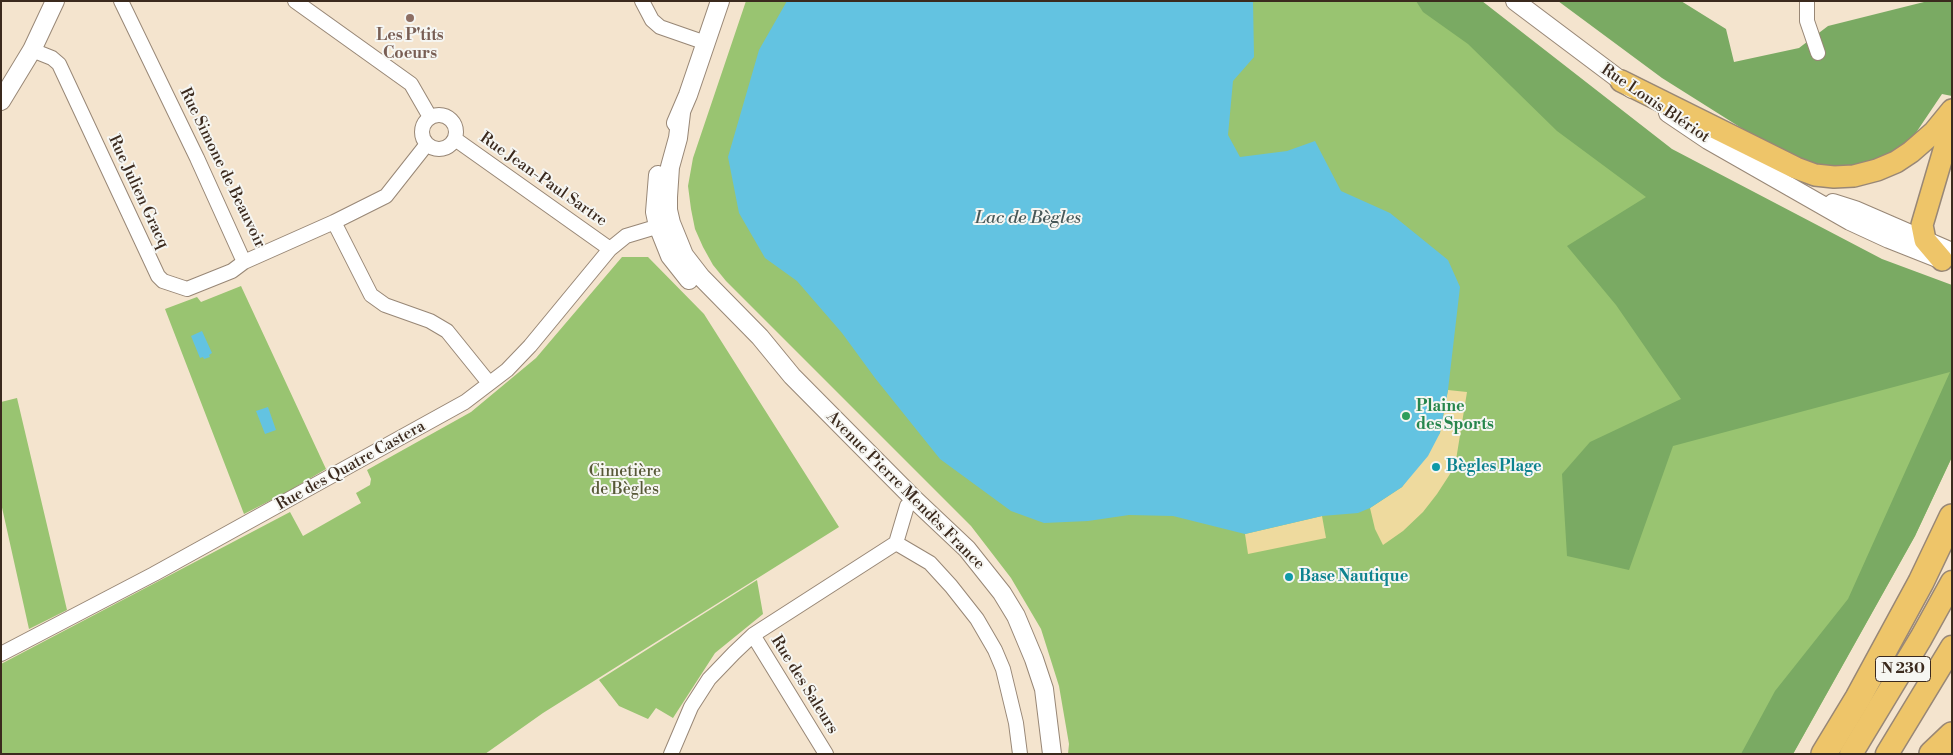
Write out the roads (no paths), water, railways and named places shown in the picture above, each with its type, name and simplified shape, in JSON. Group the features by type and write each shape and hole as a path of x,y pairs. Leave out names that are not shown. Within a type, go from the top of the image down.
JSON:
{"highway":[{"path":"1824,754 1858,698 1921,582 1952,517"},
{"name":"N 230","path":"1850,754 1921,638 1952,582"},
{"name":"N 230","path":"1887,754 1952,647"},
{"path":"1932,754 1952,735"}],"main road":[{"path":"1620,81 1796,168 1815,175 1834,177 1854,176 1877,170 1896,162 1934,132 1952,110"},
{"path":"1948,258 1925,240 1922,225 1952,123"}],"street":[{"path":"1,101 32,50 55,1"},
{"name":"Rue Simone de Beauvoir","path":"121,1 197,158 244,262 334,222 386,196 427,144"},
{"path":"295,1 411,84 430,117"},
{"path":"642,1 652,20 660,27 706,43"},
{"path":"665,225 655,212 658,176 669,135 681,113 720,1"},
{"name":"Rue Louis Blériot","path":"1514,1 1620,81 1708,140 1850,221 1890,239 1948,258"},
{"path":"1807,1 1807,21 1818,53"},
{"name":"Rue Julien Gracq","path":"32,50 52,58 59,64 158,276 163,281 187,289 232,271 244,262"},
{"path":"440,115 451,119 456,129 455,139 452,144 442,149 437,149 427,144 424,140 423,125 430,117 440,115"},
{"name":"Rue Jean-Paul Sartre","path":"455,139 610,249"},
{"name":"Rue Louis Blériot","path":"1804,194 1855,210 1925,240"},
{"path":"334,222 371,295 385,305 430,321 447,331 489,384"},
{"name":"Rue des Quatre Castera","path":"1,654 154,574 465,402 507,370 530,346 610,249 626,236 665,225"},
{"name":"Avenue Pierre Mendès France","path":"665,225 670,256 677,267 753,343 792,376 914,500 967,549 1002,593 1016,616 1027,640 1044,689 1052,754"},
{"path":"671,754 692,707 709,679 753,635 896,543 907,506 914,500"},
{"path":"896,543 930,563 952,586 976,619 995,650 1003,669 1016,723 1020,754"},
{"name":"Rue des Saleurs","path":"753,635 826,754"}],"water":[{"name":"Lac de Bègles","path":"787,1 1253,1 1254,57 1233,81 1228,135 1240,157 1287,151 1315,141 1341,191 1390,213 1448,260 1460,287 1448,390 1440,433 1428,456 1402,487 1370,508 1358,513 1322,516 1245,534 1173,516 1129,515 1088,521 1044,523 1011,511 940,459 875,378 842,333 797,281 765,258 739,213 728,157 759,50"},
{"path":"202,331 212,353 209,355 210,357 204,359 203,357 200,358 191,336"},
{"path":"268,407 276,430 265,434 256,411"}],"place":[{"name":"Les P'tits Coeurs","path":"410,18"},
{"name":"Plaine des Sports","path":"1406,416"},
{"name":"Bègles Plage","path":"1436,467"},
{"name":"Base Nautique","path":"1289,577"}],"park label":[{"name":"Cimetière de Bègles","path":"625,481"}]}
